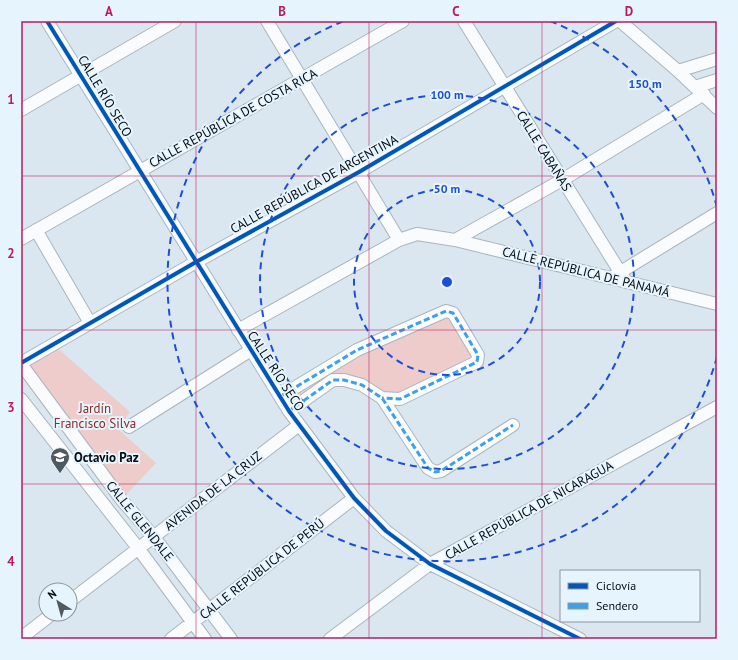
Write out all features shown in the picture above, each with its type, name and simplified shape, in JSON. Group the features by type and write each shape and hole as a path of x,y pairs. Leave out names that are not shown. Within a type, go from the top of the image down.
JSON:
{"street":[{"name":"CALLE RÍO SECO","path":"47,21 289,411 354,498 386,531 430,564 580,639"},
{"path":"21,110 175,21"},
{"path":"267,21 400,240"},
{"name":"CALLE REPÚBLICA DE COSTA RICA","path":"21,239 403,21"},
{"name":"CALLE CABAÑAS","path":"464,21 562,180 618,277"},
{"name":"CALLE REPÚBLICA DE ARGENTINA","path":"21,364 196,262 359,172 616,21"},
{"path":"620,21 678,71 717,108"},
{"path":"678,71 717,59"},
{"path":"455,240 562,180 717,80"},
{"path":"618,277 717,213"},
{"path":"36,230 90,323"},
{"name":"CALLE REPÚBLICA DE PANAMÁ","path":"238,330 400,240 418,234 455,240 618,277 717,304"},
{"path":"281,396 357,350 446,312 453,313 478,355 477,362 400,399 382,398"},
{"path":"129,427 251,350"},
{"name":"CALLE GLENDALE","path":"21,364 121,499 154,536 231,639"},
{"path":"326,369 333,380"},
{"path":"289,411 333,380 344,380 362,385 382,398 428,468 435,472 441,471 513,425"},
{"name":"CALLE GLENDALE","path":"21,398 138,548 205,639"},
{"name":"CALLE REPÚBLICA DE NICARAGUA","path":"330,639 430,564 717,407"},
{"name":"AVENIDA DE LA CRUZ","path":"78,594 299,424"},
{"name":"CALLE REPÚBLICA DE PERÚ","path":"171,639 354,498"},
{"path":"21,638 42,622"}],"green space":[{"path":"446,311 477,362 400,399 344,380 287,407 282,397 328,371"},
{"name":"Jardín Francisco Silva","path":"54,345 130,412 118,429 156,463 124,497 23,363"}],"marked path":[{"path":"281,396 357,350 446,311 453,313 478,355 477,362 400,399 382,398"},
{"path":"289,411 333,380 344,380 362,385 382,398 428,468 435,472 441,471 513,425"}],"cycle path":[{"path":"47,21 289,411 354,498 386,531 430,564 580,639"},
{"path":"21,363 196,262 359,172 616,21"}],"place":[{"name":"Octavio Paz","path":"60,474"}]}
